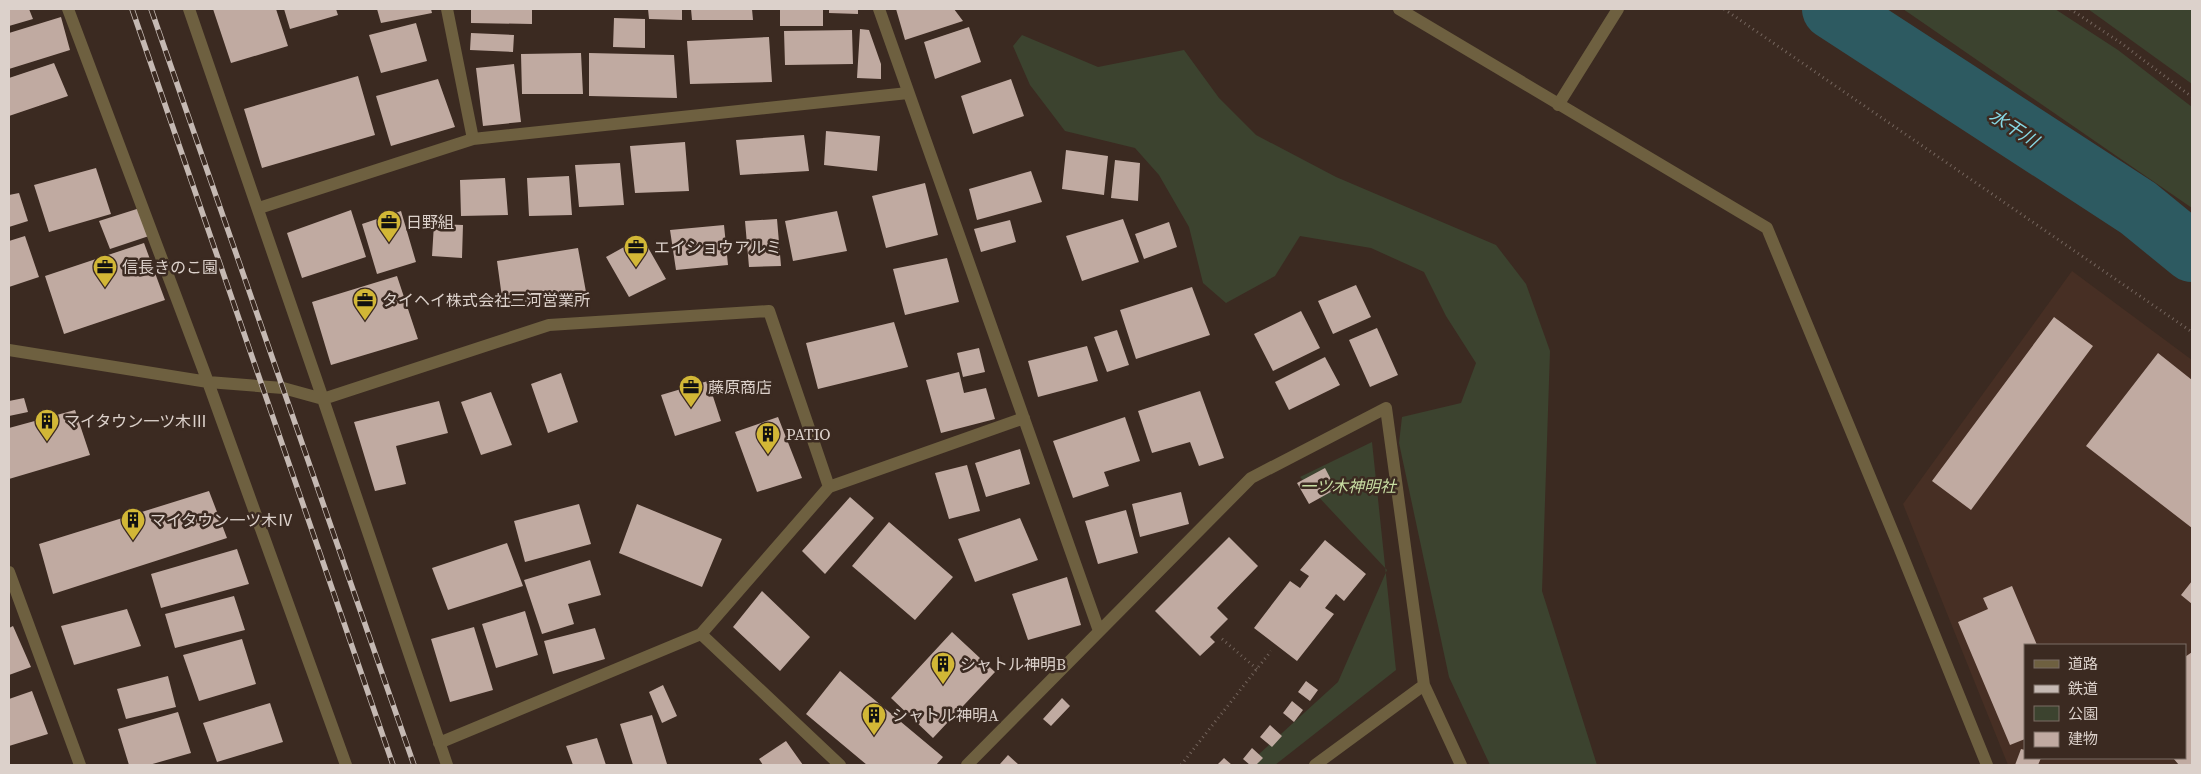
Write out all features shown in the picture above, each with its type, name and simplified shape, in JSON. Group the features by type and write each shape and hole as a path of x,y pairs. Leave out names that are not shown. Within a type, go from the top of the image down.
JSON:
{"street":[{"path":"68,9 208,382 346,765"},
{"path":"189,9 259,208 447,765"},
{"path":"447,9 473,139"},
{"path":"879,9 1099,631"},
{"path":"1399,9 1766,228 1899,547 1987,765"},
{"path":"1558,105 1618,9"},
{"path":"259,208 473,139 908,93"},
{"path":"9,350 208,382 282,388 323,399 549,325 769,311 829,487"},
{"path":"967,765 1251,478 1386,408 1424,686 1461,765"},
{"path":"439,743 701,634 829,487 1024,418"},
{"path":"9,572 80,765"},
{"path":"701,634 840,765"},
{"path":"1315,765 1424,686"}],"path":[{"path":"1724,9 2192,332"},
{"path":"2070,9 2121,43 2192,97"},
{"path":"1222,639 1257,669"},
{"path":"1181,765 1271,651"}],"shaded area":[{"path":"2072,271 2192,360 2192,765 2008,765 1903,504"}],"green space":[{"path":"1903,9 2055,9 2118,50 2192,107 2192,208"},
{"path":"2088,9 2192,9 2192,84"},
{"path":"1022,35 1098,67 1184,50 1219,98 1256,135 1336,177 1496,245 1526,284 1550,351 1542,591 1597,765 1490,765 1449,677 1399,443 1402,417 1461,403 1476,363 1446,316 1424,272 1371,248 1300,236 1275,276 1226,303 1203,283 1189,227 1159,175 1135,148 1065,131 1030,85 1013,46"},
{"name":"一ツ木神明社","path":"1372,442 1385,568 1300,477"},
{"path":"1386,573 1396,670 1275,765 1247,765 1338,682"}],"building":[{"path":"9,9 29,9 33,19 9,26"},
{"path":"213,9 276,9 288,46 231,63"},
{"path":"284,9 336,9 338,15 290,29"},
{"path":"377,9 431,9 432,13 381,23"},
{"path":"471,9 532,9 532,24 471,23"},
{"path":"648,9 682,9 682,20 649,19"},
{"path":"691,9 752,9 753,20 692,20"},
{"path":"780,9 823,9 823,26 780,26"},
{"path":"829,9 858,9 858,14 829,13"},
{"path":"896,9 954,9 963,21 905,40"},
{"path":"61,17 70,50 9,69 9,33"},
{"path":"614,18 645,19 645,48 613,47"},
{"path":"416,23 427,61 381,73 369,35"},
{"path":"969,27 981,62 935,79 924,42"},
{"path":"860,29 869,30 881,64 881,79 857,78"},
{"path":"852,30 853,64 785,65 784,31"},
{"path":"471,33 514,35 513,52 470,50"},
{"path":"769,37 772,82 690,84 687,41"},
{"path":"581,53 583,94 522,94 521,54"},
{"path":"589,53 674,55 677,98 589,96"},
{"path":"54,63 68,96 9,116 9,78"},
{"path":"514,64 521,122 483,126 476,68"},
{"path":"358,76 375,135 262,168 244,109"},
{"path":"438,79 455,127 391,146 376,96"},
{"path":"1011,79 1024,116 973,134 961,96"},
{"path":"826,131 880,136 877,171 824,165"},
{"path":"804,135 809,171 740,175 736,140"},
{"path":"685,142 689,191 635,193 630,146"},
{"path":"1066,150 1108,156 1104,195 1062,189"},
{"path":"1115,160 1140,163 1138,201 1111,198"},
{"path":"620,163 624,205 579,207 575,165"},
{"path":"96,168 111,214 49,232 34,185"},
{"path":"1031,171 1042,202 977,220 969,189"},
{"path":"569,176 572,215 529,216 527,178"},
{"path":"505,178 508,215 461,216 460,180"},
{"path":"925,183 938,235 886,248 872,196"},
{"path":"19,193 28,221 9,227 9,195"},
{"path":"140,208 149,236 110,249 99,221"},
{"path":"351,210 366,257 302,278 287,233"},
{"name":"日野組","path":"401,211 416,262 377,274 362,224"},
{"path":"837,211 847,251 793,261 785,221"},
{"path":"777,219 781,266 749,267 745,221"},
{"path":"1123,219 1139,262 1082,281 1066,236"},
{"path":"1010,220 1016,242 981,252 974,229"},
{"path":"1169,222 1177,247 1144,259 1135,234"},
{"path":"434,224 463,225 462,258 432,256"},
{"path":"724,225 728,265 676,270 670,230"},
{"path":"25,236 39,277 9,287 9,241"},
{"name":"エイショウアルミ","path":"642,237 666,279 629,297 606,257"},
{"name":"信長きのこ園","path":"144,243 165,300 64,334 45,276"},
{"path":"578,248 586,292 503,305 497,261"},
{"path":"947,258 959,302 905,315 893,269"},
{"name":"タイヘイ株式会社三河営業所","path":"397,276 418,339 331,365 312,302"},
{"path":"1356,285 1371,317 1333,334 1318,301"},
{"path":"1192,287 1210,335 1136,359 1120,310"},
{"path":"1301,311 1320,348 1273,371 1254,334"},
{"path":"2054,317 2093,346 1971,510 1932,481"},
{"path":"894,322 908,367 818,389 806,343"},
{"path":"1377,328 1398,375 1370,387 1349,340"},
{"path":"1117,330 1129,365 1107,372 1094,337"},
{"path":"1087,346 1098,381 1038,397 1028,361"},
{"path":"979,348 985,372 963,377 957,353"},
{"path":"2158,353 2192,380 2192,528 2086,446"},
{"path":"1325,357 1340,385 1289,410 1275,382"},
{"path":"959,372 964,393 986,388 995,419 941,433 926,380"},
{"path":"561,373 578,422 548,433 531,384"},
{"name":"藤原商店","path":"708,381 721,421 675,436 661,395"},
{"path":"1200,391 1224,458 1199,466 1190,442 1152,453 1138,411"},
{"path":"491,392 512,445 481,455 461,402"},
{"path":"24,398 28,412 9,416 9,401"},
{"path":"439,401 448,433 396,446 406,484 375,491 354,422"},
{"name":"マイタウン一ツ木Ⅲ","path":"75,410 90,455 9,479 9,428"},
{"name":"PATIO","path":"778,417 802,478 757,492 735,432"},
{"path":"1125,417 1140,461 1104,472 1109,486 1073,498 1053,441"},
{"path":"1020,449 1030,484 986,497 975,463"},
{"path":"967,465 980,511 949,519 935,473"},
{"path":"1325,468 1336,489 1309,504 1297,483"},
{"name":"マイタウン一ツ木Ⅳ","path":"209,491 227,538 53,594 39,544"},
{"path":"1181,492 1189,524 1140,537 1132,504"},
{"path":"850,497 874,518 825,574 802,551"},
{"path":"579,504 591,544 525,562 514,521"},
{"path":"637,504 722,539 702,587 619,553"},
{"path":"1126,510 1138,553 1098,564 1085,521"},
{"path":"1020,518 1038,560 975,582 958,539"},
{"path":"889,522 953,577 915,620 852,566"},
{"path":"1229,537 1258,566 1217,608 1228,619 1210,637 1215,642 1200,656 1155,611"},
{"path":"1325,540 1366,574 1344,601 1336,594 1325,608 1334,614 1297,661 1254,628 1290,581 1300,588 1309,576 1300,570"},
{"path":"507,543 523,586 448,610 432,568"},
{"path":"237,549 249,584 161,608 151,574"},
{"path":"590,560 601,595 568,604 574,624 542,634 524,580"},
{"path":"1067,577 1081,625 1028,640 1012,594"},
{"path":"2192,581 2192,604 2181,595"},
{"path":"2012,586 2037,644 2024,644 2024,739 2010,745 1958,622 1988,609 1983,598"},
{"path":"762,591 810,637 780,671 733,627"},
{"path":"234,596 245,630 175,648 165,614"},
{"path":"127,609 141,646 74,665 61,626"},
{"path":"525,611 538,655 496,668 482,624"},
{"path":"13,626 31,667 9,675 9,628"},
{"path":"474,627 493,690 450,702 431,639"},
{"path":"595,628 605,659 553,674 544,641"},
{"name":"シャトル神明B","path":"952,632 995,672 933,738 891,698"},
{"path":"242,639 256,684 199,701 183,655"},
{"path":"2192,652 2192,765 2179,765 2174,759 2186,759 2186,656"},
{"name":"シャトル神明A","path":"840,671 943,757 936,765 867,765 806,714"},
{"path":"168,676 176,707 126,719 117,689"},
{"path":"1306,681 1318,690 1310,701 1298,692"},
{"path":"663,685 677,716 662,723 649,692"},
{"path":"32,691 48,734 9,746 9,699"},
{"path":"1062,698 1070,706 1051,726 1043,719"},
{"path":"1292,701 1303,710 1294,722 1283,713"},
{"path":"270,703 283,742 217,762 203,723"},
{"path":"178,712 191,753 149,765 129,765 118,729"},
{"path":"652,715 667,764 633,765 620,724"},
{"path":"1270,725 1282,736 1272,747 1260,737"},
{"path":"597,738 606,765 573,765 566,746"},
{"path":"786,741 803,765 763,765 759,759"},
{"path":"1252,748 1263,758 1256,765 1250,765 1243,759"},
{"path":"2021,749 2024,750 2024,759 2041,759 2038,765 2015,765"},
{"path":"1008,755 1019,765 1000,764"},
{"path":"1224,758 1232,765 1217,765"}],"waterway":[{"name":"水干川","path":"1832,9 2138,208 2192,252"}],"railway":[{"path":"132,9 393,765"},
{"path":"151,9 414,765"}],"place":[{"name":"日野組","path":"389,243"},
{"name":"エイショウアルミ","path":"636,268"},
{"name":"信長きのこ園","path":"105,288"},
{"name":"タイヘイ株式会社三河営業所","path":"365,321"},
{"name":"藤原商店","path":"691,408"},
{"name":"マイタウン一ツ木Ⅲ","path":"47,442"},
{"name":"PATIO","path":"768,455"},
{"name":"マイタウン一ツ木Ⅳ","path":"133,541"},
{"name":"シャトル神明B","path":"943,685"},
{"name":"シャトル神明A","path":"874,736"}]}
